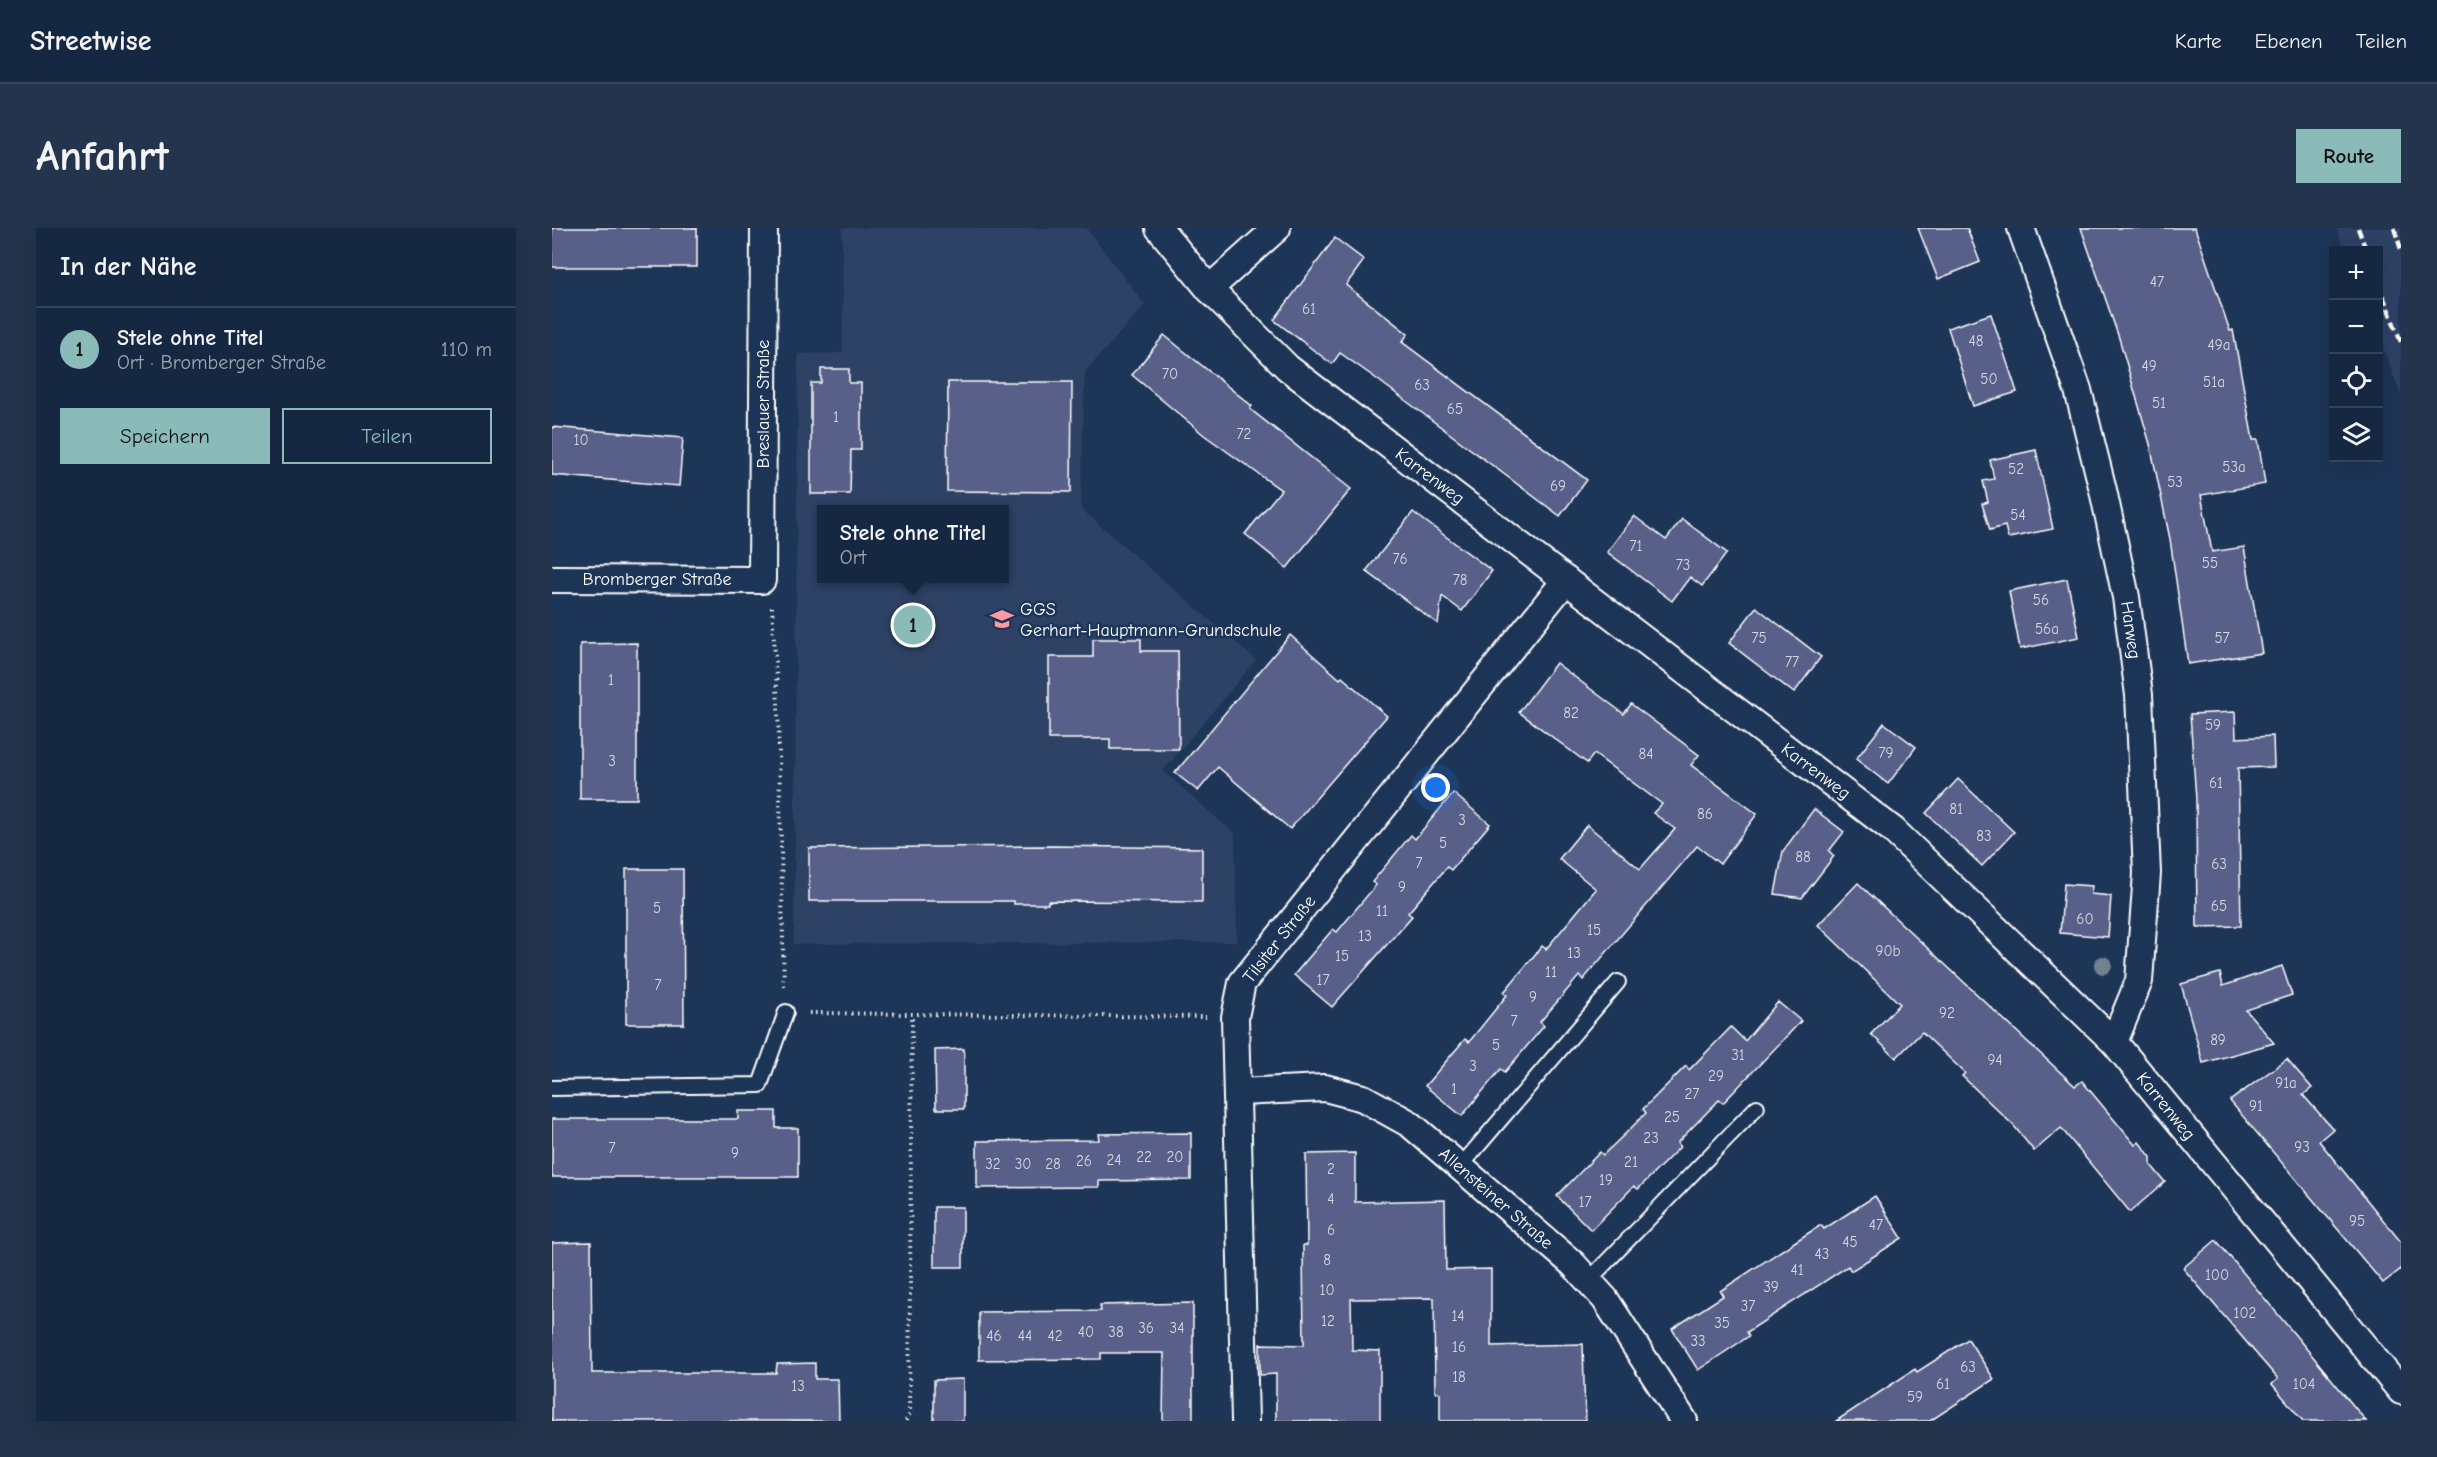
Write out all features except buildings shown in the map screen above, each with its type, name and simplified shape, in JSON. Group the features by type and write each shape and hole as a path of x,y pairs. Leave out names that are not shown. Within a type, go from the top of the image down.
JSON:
{"street":[{"name":"Breslauer Straße","path":"762,579 764,228"},
{"name":"Karrenweg","path":"1159,228 1209,289 1288,368 1893,830 2114,1042 2401,1391"},
{"path":"1209,289 1277,228"},
{"name":"Harweg","path":"2021,228 2078,390 2126,597 2139,695 2147,873 2139,981 2114,1042"},
{"name":"Bromberger Straße","path":"552,579 762,579"},
{"name":"Tilsiter Straße","path":"1245,1421 1235,1017 1242,983 1566,580"},
{"name":"Allensteiner Straße","path":"1238,1092 1325,1088 1363,1098 1410,1124 1573,1264 1605,1299 1684,1421"}],"lane":[{"path":"1460,1167 1618,982"},
{"path":"552,1088 760,1085 786,1012"},
{"path":"1588,1281 1757,1107"}],"path":[{"path":"762,579 771,590 778,704 786,1012 1235,1017"},
{"path":"906,1421 909,1415 912,1015"}],"shaded area":[{"name":"GGS Gerhart-Hauptmann-Grundschule","path":"842,228 1086,228 1145,305 1085,372 1081,509 1256,660 1163,771 1235,834 1237,942 794,944 798,354 843,353"},
{"path":"2336,228 2401,228 2401,396 2383,349 2383,246 2343,246"}],"railway":[{"path":"2358,228 2365,246"},
{"path":"2394,228 2401,249"},
{"path":"2383,296 2401,342"}],"place":[{"name":"GGS Gerhart-Hauptmann-Grundschule","path":"1002,619"},
{"name":"Stele ohne Titel","path":"913,625"}]}
